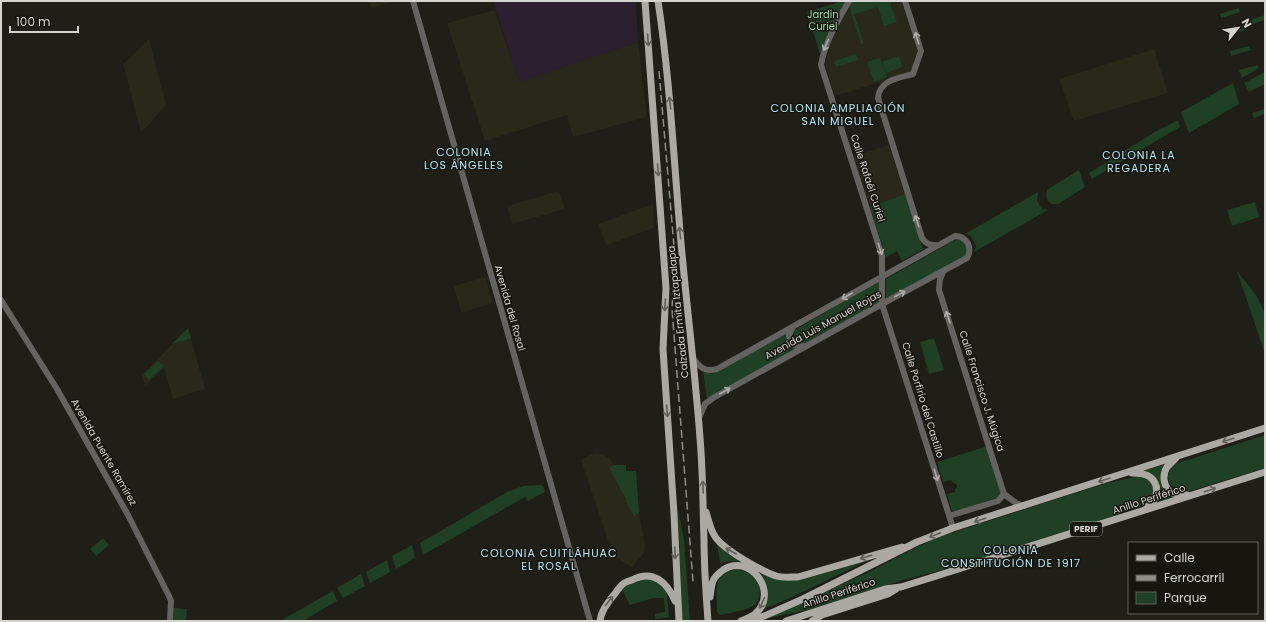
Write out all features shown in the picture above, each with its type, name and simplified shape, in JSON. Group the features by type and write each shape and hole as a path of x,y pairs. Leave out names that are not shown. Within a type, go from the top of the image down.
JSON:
{"main road":[{"name":"Calzada Ermita Iztapalapa","path":"645,1 666,288 663,349 674,514 679,621"},
{"name":"Calzada Ermita Iztapalapa","path":"658,1 671,112 684,283 693,358 698,418 704,504 704,540 708,621"},
{"path":"704,504 711,529 716,538 725,547 750,563 777,576 798,577 917,542 953,528 1265,428"},
{"path":"1178,456 1167,468 1164,474 1164,483 1172,493 1192,495"},
{"name":"Anillo Periférico","path":"786,621 885,589 901,587 1265,472"},
{"path":"1123,474 1143,474 1150,477 1156,486 1157,491 1153,502 1149,506 1132,514"},
{"name":"Anillo Periférico","path":"753,621 803,599 917,542"},
{"path":"708,608 713,581 719,573 725,568 732,566 743,566 752,571 759,578 765,590 763,603 756,613 741,621"},
{"path":"600,621 605,607 623,584 643,576 653,577 662,581 671,592 678,607"},
{"path":"812,621 822,615 888,594 901,587"}],"street":[{"name":"Avenida del Rosal","path":"413,1 590,621"},
{"name":"Calle Rafaél Curiel","path":"848,1 823,52 821,65 882,256 881,276"},
{"path":"905,1 921,51 912,74 886,83 880,90 878,98 922,238 926,243 933,246 940,245"},
{"name":"Avenida Luis Manuel Rojas","path":"693,358 704,369 709,371 717,368 954,236 962,238 968,243 970,251 967,258 712,398 705,404 698,418"},
{"name":"Calle Francisco J. Múgica","path":"944,271 940,279 939,290 1004,494"},
{"name":"Calle Porfirio del Castillo","path":"881,276 882,304 953,528"},
{"name":"Avenida Puente Ramírez","path":"1,300 57,389 128,515 171,601 170,621"},
{"path":"794,326 789,335 791,342 797,346 806,346"},
{"path":"949,516 998,501 1004,494 1016,503 1024,506"}],"shaded area":[{"path":"369,1 398,1 371,8"},
{"path":"493,1 636,1 638,42 519,82"},
{"path":"851,1 901,1 918,52 912,72 835,96 825,64 833,35"},
{"path":"495,10 519,81 638,42 647,117 573,137 567,115 485,141 447,23"},
{"path":"149,39 166,105 141,133 123,64"},
{"path":"1154,49 1168,93 1074,121 1059,79"},
{"path":"889,145 905,194 870,207 854,156"},
{"path":"559,191 565,209 512,224 507,206"},
{"path":"653,204 654,228 606,245 598,224"},
{"path":"485,277 493,303 461,313 454,286"},
{"path":"188,328 205,389 173,399 164,368 145,386 142,375"},
{"path":"597,453 609,458 614,465 626,465 626,471 636,471 639,513 645,545 644,553 632,567 613,556 581,460"}],"green space":[{"name":"Jardín Curiel","path":"842,1 847,1 829,33 820,54 807,12"},
{"path":"851,1 895,1 890,3 897,22 884,26 878,7 854,14 864,43 861,44 849,6"},
{"path":"1239,8 1240,12 1221,18 1220,14"},
{"path":"1265,15 1265,20 1248,25 1247,21"},
{"path":"1245,26 1246,30 1227,36 1226,32"},
{"path":"1249,46 1251,50 1231,56 1230,51"},
{"path":"856,54 858,60 836,67 834,61"},
{"path":"899,56 902,67 886,73 882,62"},
{"path":"880,58 887,77 874,82 867,62"},
{"path":"1258,65 1259,68 1242,78 1239,70"},
{"path":"1265,72 1265,84 1249,92 1244,83"},
{"path":"1233,83 1239,104 1189,133 1181,112"},
{"path":"1265,109 1265,114 1254,118 1252,113"},
{"path":"1178,120 1180,127 1092,179 1089,173 1155,132"},
{"path":"1079,170 1085,187 1058,204 1052,204 1047,200 1046,194 1048,189"},
{"path":"1038,192 1037,201 1042,209 1048,210 974,252 976,246 971,236 965,234"},
{"path":"905,194 923,249 902,261 897,251 886,257 870,207"},
{"path":"1255,202 1259,217 1232,226 1227,210"},
{"path":"957,239 963,240 965,244 965,256 886,300 886,279"},
{"path":"1237,271 1256,295 1265,313 1265,354"},
{"path":"881,280 881,303 803,345 794,340 795,330"},
{"path":"188,328 191,338 172,344"},
{"path":"789,332 788,341 790,345 798,348 707,400 703,370 712,374"},
{"path":"934,338 944,370 929,374 920,342"},
{"path":"158,361 164,366 149,380 144,374"},
{"path":"1265,435 1265,468 1187,492 1176,489 1169,482 1169,474 1175,464"},
{"path":"988,446 1003,492 997,498 954,513 947,494 955,492 957,485 951,480 943,482 937,462"},
{"path":"1170,463 1164,484 1181,496 1153,506 1159,494 1160,485 1154,477 1142,471"},
{"path":"614,465 626,465 626,471 636,471 639,513 634,516 609,468"},
{"path":"1138,476 1149,478 1155,487 1150,503 1104,520 969,563 903,580 808,610 763,619 865,574 939,537 1100,485"},
{"path":"523,486 543,486 545,492 528,501 525,497 423,555 420,543 507,492"},
{"path":"678,509 684,540 690,621 682,621"},
{"path":"103,538 109,545 96,556 90,549"},
{"path":"717,544 743,561 720,563"},
{"path":"412,545 415,558 396,569 392,556"},
{"path":"883,553 762,610 765,605 767,589 762,574 758,569 796,578"},
{"path":"387,560 390,572 370,583 366,572"},
{"path":"737,569 750,574 757,580 760,593 759,597 755,605 751,607 720,615 717,612 718,584 723,574"},
{"path":"361,574 365,586 343,598 337,588"},
{"path":"649,577 666,588 669,617 655,619 655,614 665,612 664,598 654,598 630,605 622,590 628,585"},
{"path":"333,591 337,601 306,619 307,621 280,621"},
{"path":"174,608 187,609 186,621 173,620"}],"railway":[{"path":"659,71 675,258 672,309 693,582"}],"district":[{"name":"COLONIA AMPLIACIÓN SAN MIGUEL","path":"838,114"},
{"name":"COLONIA LOS ÁNGELES","path":"464,158"},
{"name":"COLONIA LA REGADERA","path":"1139,161"},
{"name":"COLONIA CONSTITUCIÓN DE 1917","path":"1011,556"},
{"name":"COLONIA CUITLÁHUAC EL ROSAL","path":"549,559"}]}
